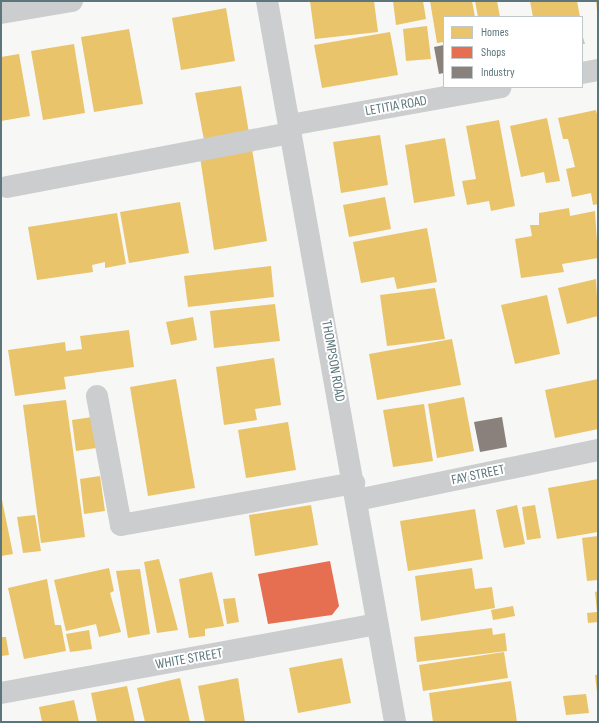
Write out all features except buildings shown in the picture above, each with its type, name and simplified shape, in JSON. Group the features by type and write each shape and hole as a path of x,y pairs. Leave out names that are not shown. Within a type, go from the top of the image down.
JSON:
{"street":[{"path":"1,14 72,1"},
{"name":"THOMPSON ROAD","path":"267,1 356,492 376,624 395,722"},
{"path":"583,73 598,70"},
{"name":"LETITIA ROAD","path":"7,187 496,88"},
{"name":"FAY STREET","path":"97,396 121,525 356,492 598,450"},
{"name":"WHITE STREET","path":"1,693 376,624"}]}
